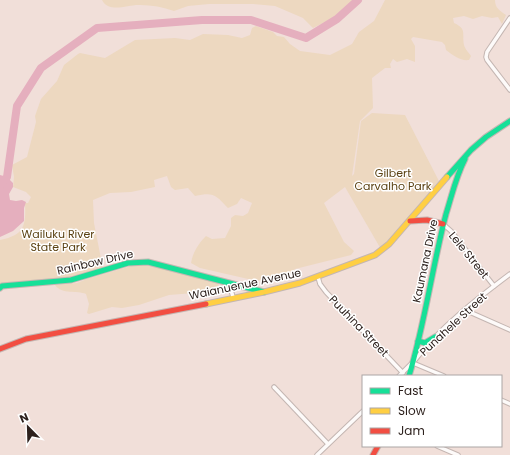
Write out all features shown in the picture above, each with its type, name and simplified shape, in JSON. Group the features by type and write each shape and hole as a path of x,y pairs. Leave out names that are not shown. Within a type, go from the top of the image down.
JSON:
{"street":[{"path":"510,18 487,52 486,57 510,90"},
{"name":"Waianuenue Avenue","path":"0,349 26,340 300,284 375,255 389,245 462,159 486,137 510,121"},
{"name":"Kaumana Drive","path":"409,375 418,342 443,224 462,164 469,153"},
{"path":"410,221 422,219 432,220 443,224"},
{"name":"Lele Street","path":"443,224 451,231 494,286"},
{"name":"Rainbow Drive","path":"0,288 2,286 71,280 138,262 157,263 264,292"},
{"name":"Punahele Street","path":"400,375 413,363 422,350 435,337 465,310 510,274"},
{"name":"Puuhina Street","path":"318,278 320,284 326,292 403,372"},
{"path":"228,282 231,286 233,297"},
{"path":"465,310 510,330"},
{"path":"418,342 426,344 435,337"},
{"path":"413,363 442,375"},
{"path":"274,387 328,444"},
{"path":"317,455 362,412"},
{"path":"440,447 458,455"}],"green space":[{"path":"102,0 354,0 331,19 313,28 303,18 275,6 253,4 209,4 188,6 174,11 157,6 144,5 109,7"},
{"path":"385,0 495,0 497,7 506,15 502,24 498,17 492,18 482,16 473,19 464,16 453,18 454,23 462,29 464,45 471,56 469,60 463,60 454,56 446,50 445,45 442,42 413,37 411,39 415,46 415,62 407,59 397,62 393,59 390,64 391,68 385,68 372,78 373,108 360,121 352,176 354,174 361,121 372,113 405,115 441,185 382,251 345,187 324,203 344,242 354,251 351,255 295,269 278,280 269,277 257,281 200,268 191,263 196,248 206,236 212,239 225,238 231,226 231,218 235,215 243,216 248,213 252,203 241,198 237,204 228,208 213,195 206,194 195,196 188,188 175,190 171,187 167,176 154,180 155,187 131,192 110,193 93,200 94,223 103,269 70,278 8,282 0,285 0,240 15,235 22,228 25,217 25,203 28,203 31,197 26,192 13,187 14,177 12,165 27,157 36,122 35,116 41,99 57,81 64,65 78,54 80,53 105,58 135,40 175,38 190,40 203,34 228,35 242,38 250,35 252,28 256,26 273,32 277,36 284,37 290,44 300,51 330,55 352,44 359,32 374,21"},
{"path":"138,264 184,273 219,283 218,287 208,292 200,291 194,293 169,295 139,305 122,308 112,307 89,314 87,313 89,304 86,294 62,290 55,285 77,283"}],"shaded area":[{"path":"0,175 7,177 13,183 13,187 9,194 10,200 22,200 26,202 24,208 24,221 13,231 0,237"}],"waterway":[{"path":"0,186 7,177 17,106 41,68 97,28 202,20 251,20 306,38 337,19 358,0"}],"traffic: fast":[{"path":"447,177 471,150 486,137 510,121"},
{"path":"409,375 420,336 446,214 465,159"},
{"path":"0,288 2,286 71,280 128,263 148,262 264,292"},
{"path":"418,341 425,343 435,337"}],"traffic: slow":[{"path":"206,304 300,283 375,255 389,244 447,177"}],"traffic: jam":[{"path":"410,221 427,220 443,224"},
{"path":"0,349 26,339 206,304"},
{"path":"373,455 377,447"}],"park label":[{"name":"Gilbert Carvalho Park","path":"393,179"},
{"name":"Wailuku River State Park","path":"58,240"}]}
